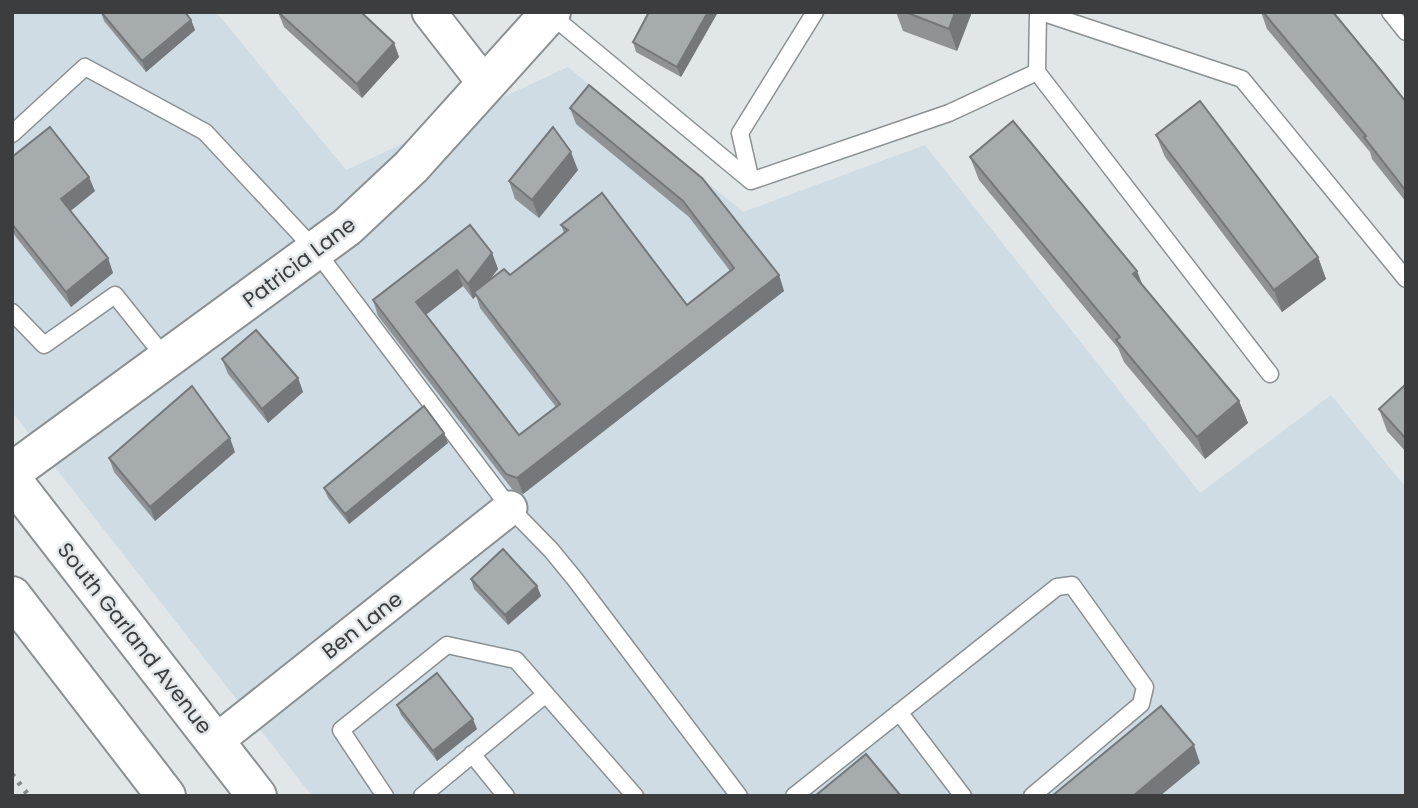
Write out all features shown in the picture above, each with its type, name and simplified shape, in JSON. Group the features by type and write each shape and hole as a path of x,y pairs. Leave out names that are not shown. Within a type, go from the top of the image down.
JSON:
{"street":[{"path":"429,12 485,84"},
{"name":"Patricia Lane","path":"12,472 347,227 411,167 550,13"},
{"name":"South Garland Avenue","path":"12,480 257,796"},
{"name":"Ben Lane","path":"215,742 510,508"},
{"path":"12,596 166,796"}],"lane":[{"path":"751,181 740,133 815,12"},
{"path":"1270,374 1037,72 1040,12 1242,79 1406,279"},
{"path":"1390,12 1406,33"},
{"path":"550,13 751,181"},
{"path":"12,134 85,67 205,132 316,251 510,508 574,578 739,796"},
{"path":"751,181 949,113 1037,72"},
{"path":"12,312 44,345 115,295 167,360"},
{"path":"794,796 1057,587 1072,586 1145,687 1141,704 1032,796"},
{"path":"377,793 341,730 447,645 516,660 635,796"},
{"path":"422,796 546,694"},
{"path":"899,712 963,796"},
{"path":"472,754 506,796"}],"shaded area":[{"path":"12,12 216,12 346,170 568,67 743,212 925,145 1200,493 1331,395 1406,488 1406,796 312,796 12,412"}],"building":[{"path":"101,12 185,12 191,20 142,61"},
{"path":"280,12 361,12 394,43 357,84"},
{"path":"649,12 708,12 677,67 633,42"},
{"path":"905,12 955,12 949,29"},
{"path":"1263,12 1333,12 1383,73 1406,102 1406,191 1364,137 1366,136"},
{"path":"589,85 702,178 779,275 517,478 506,474 373,300 470,225 492,253 468,284 457,270 416,302 519,435 560,404 474,292 504,269 510,275 568,230 561,225 602,193 687,305 734,268 683,201 570,108"},
{"path":"1200,101 1318,257 1274,290 1156,135"},
{"path":"1013,121 1137,271 1133,274 1239,401 1197,437 1116,340 1120,337 970,157"},
{"path":"50,127 89,177 61,199 108,258 66,292 12,224 12,157"},
{"path":"553,127 571,152 532,200 509,181"},
{"path":"256,330 298,378 262,409 222,359"},
{"path":"1406,384 1406,439 1379,409"},
{"path":"192,386 230,438 150,507 109,458"},
{"path":"424,406 444,433 345,514 324,488"},
{"path":"503,549 537,586 505,615 471,579"},
{"path":"437,673 473,719 433,751 397,705"},
{"path":"1161,706 1194,745 1133,796 1052,796"},
{"path":"866,754 901,796 815,796"}],"railway":[{"path":"12,774 29,796"}]}
